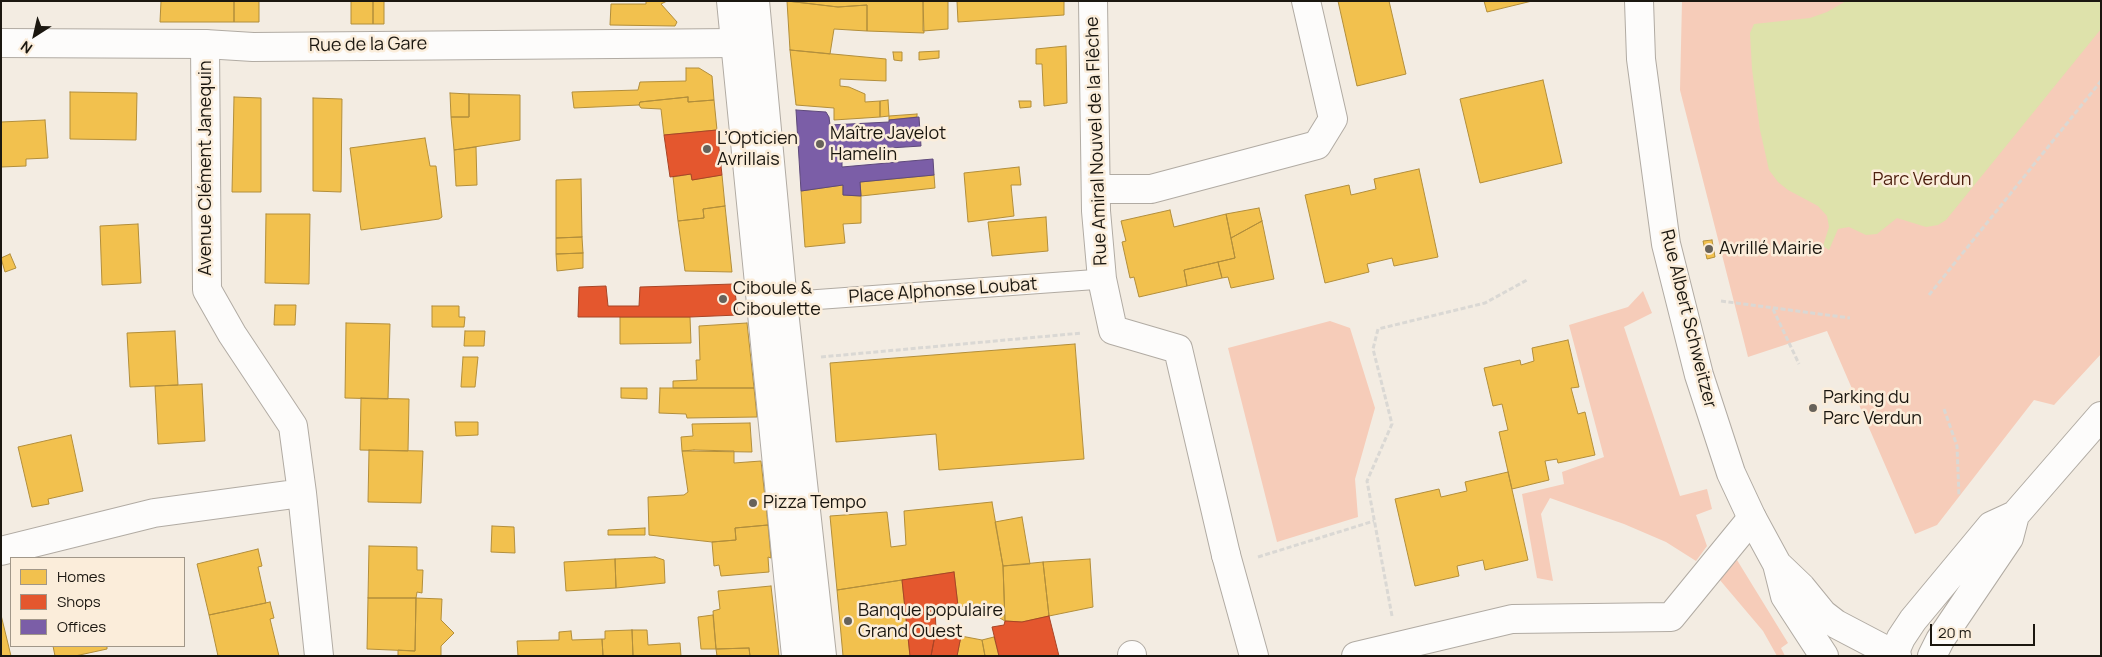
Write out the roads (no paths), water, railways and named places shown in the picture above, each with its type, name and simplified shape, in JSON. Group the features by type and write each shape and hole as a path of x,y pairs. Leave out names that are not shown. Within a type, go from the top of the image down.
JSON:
{"street":[{"path":"731,1 796,656"},
{"path":"754,1 783,302 822,656"},
{"name":"Rue Amiral Nouvel de la Flêche","path":"1092,1 1096,189 1102,279 1112,330 1178,349 1228,560 1254,656"},
{"path":"1096,189 1151,190 1317,145 1333,119 1306,1"},
{"name":"Rue Albert Schweitzer","path":"1639,1 1641,59 1668,252 1702,384 1731,473 1776,564 1785,596 1824,656"},
{"name":"Rue de la Gare","path":"1,43 205,44 254,47 735,43"},
{"name":"Avenue Clément Janequin","path":"205,44 207,290 232,334 293,426 302,494 318,656"},
{"path":"1894,655 1901,638 1914,620 1991,526 2015,515 2101,416"},
{"path":"1,551 154,513 302,494"},
{"path":"1932,656 1940,640 2009,538 2015,515"},
{"path":"1356,656 1512,619 1671,617 1752,518"},
{"name":"Rue Albert Schweitzer","path":"1776,564 1801,587 1823,614 1836,624 1894,655"}],"lane":[{"name":"Place Alphonse Loubat","path":"783,302 1102,279"}],"place":[{"name":"Maître Javelot Hamelin","path":"820,144"},
{"name":"L’Opticien Avrillais","path":"707,149"},
{"name":"Avrillé Mairie","path":"1709,249"},
{"name":"Ciboule & Ciboulette","path":"723,299"},
{"name":"Parking du Parc Verdun","path":"1813,408"},
{"name":"Pizza Tempo","path":"753,503"},
{"name":"Banque populaire Grand Ouest","path":"848,621"}],"park label":[{"name":"Parc Verdun","path":"1922,180"}]}
